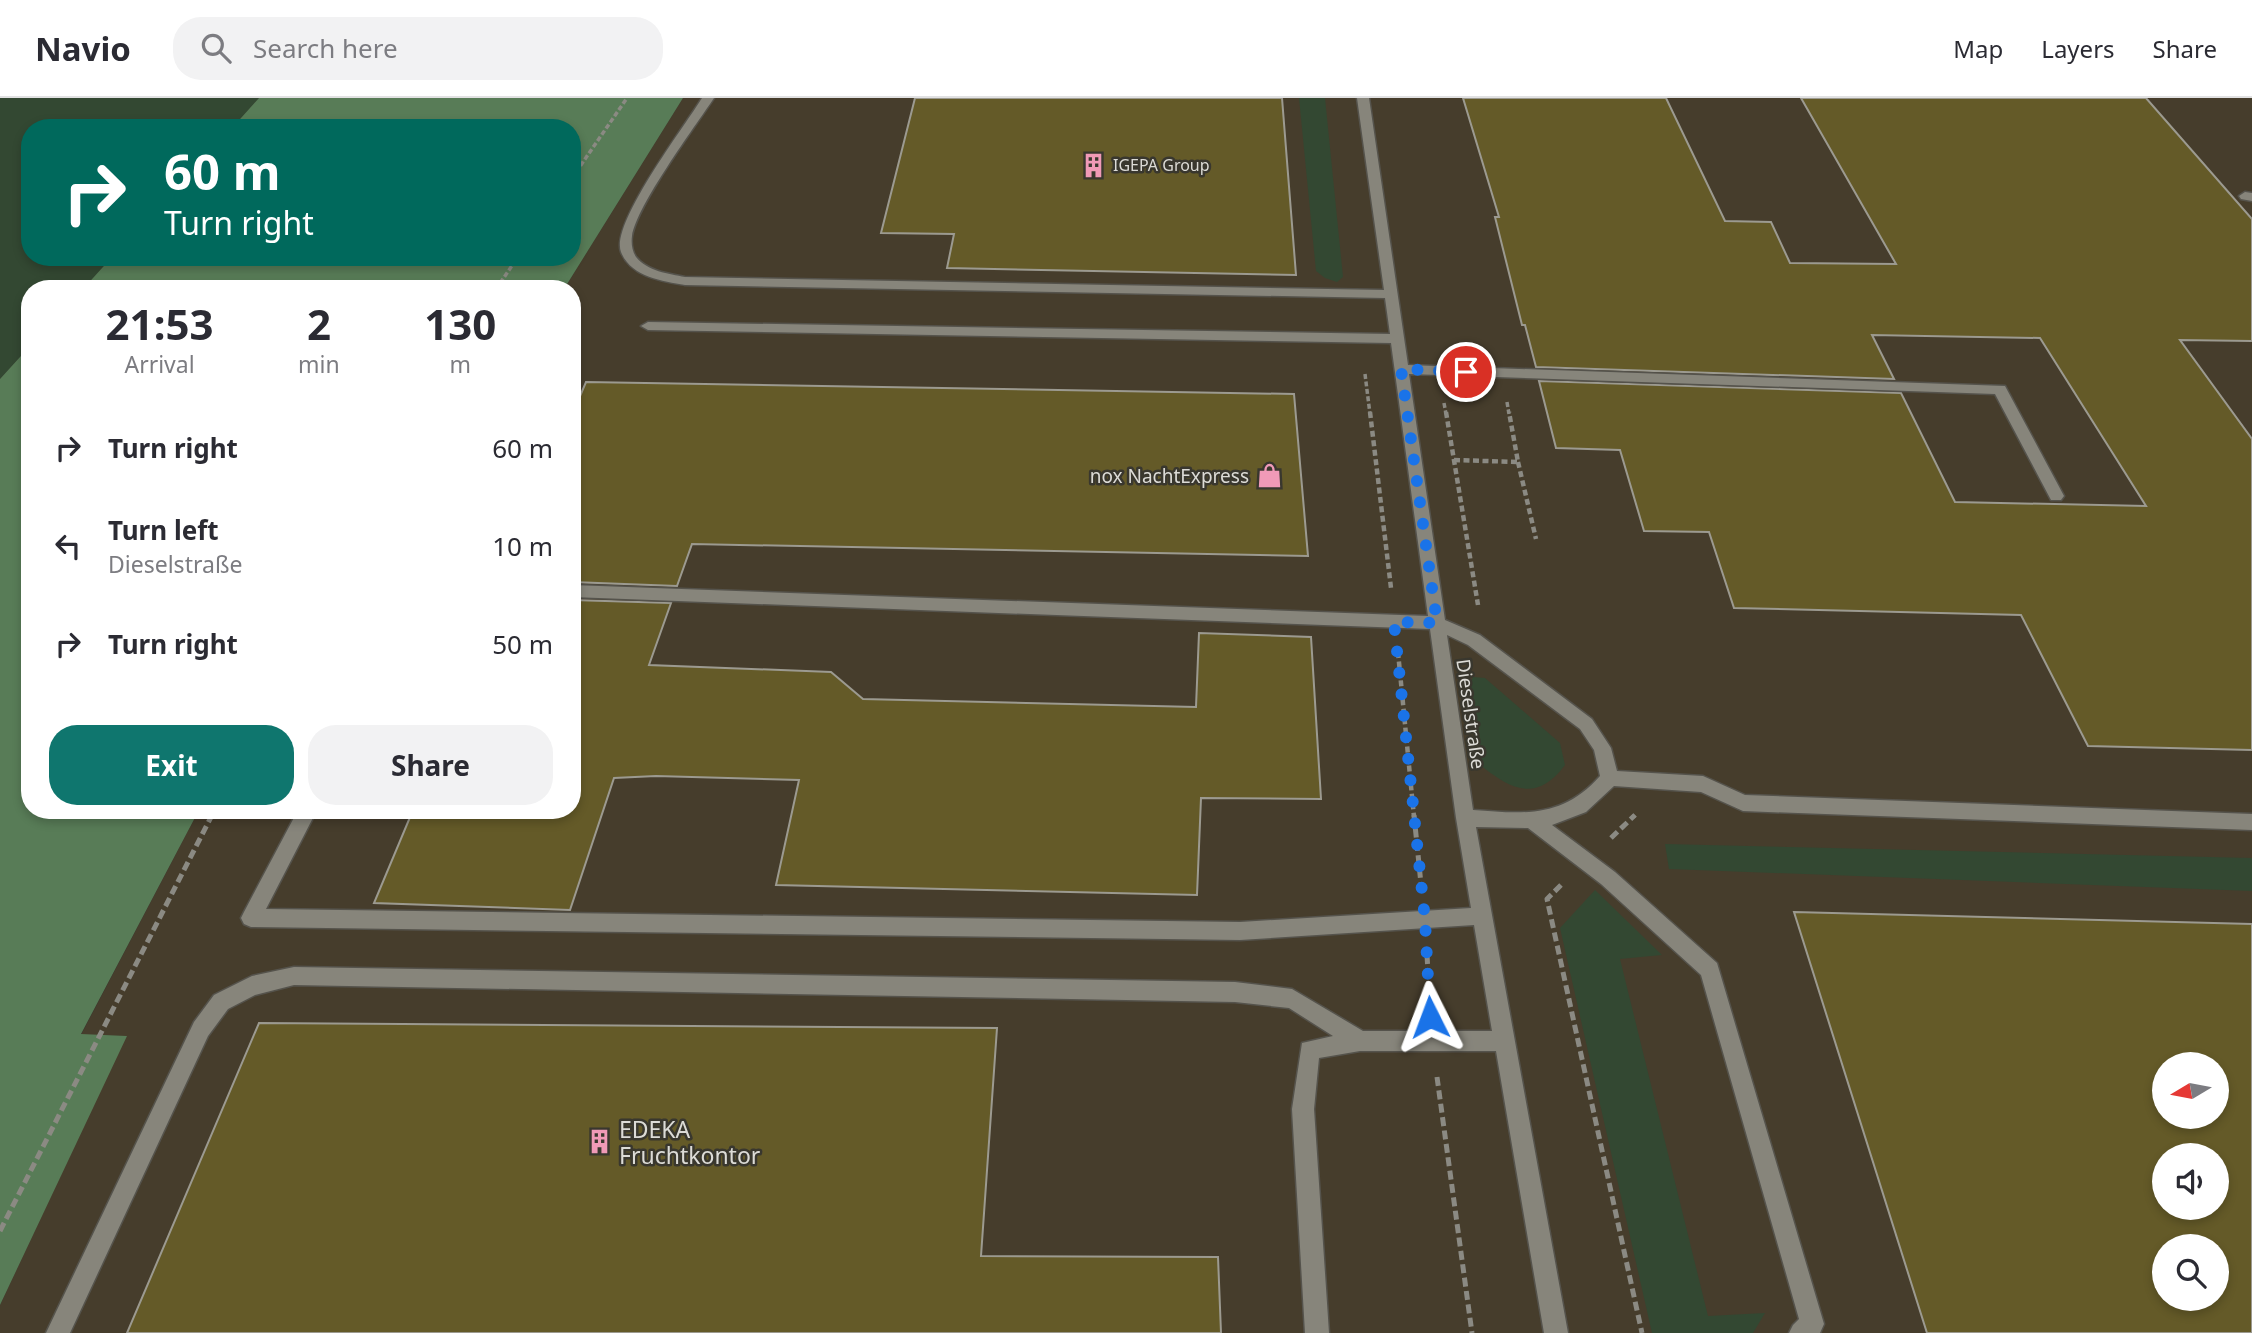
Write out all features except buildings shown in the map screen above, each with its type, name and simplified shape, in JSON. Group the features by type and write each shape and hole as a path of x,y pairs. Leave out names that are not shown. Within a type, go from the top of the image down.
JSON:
{"street":[{"path":"708,98 635,215 625,238 631,257 650,275 685,281 1391,294"},
{"name":"Dieselstraße","path":"1363,98 1465,818 1556,1333"},
{"path":"648,326 1397,339"},
{"path":"1401,369 2000,389 2056,496"},
{"path":"581,591 1437,623 1474,640 1586,724 1602,748 1610,778 1596,798 1571,812 1532,821 1465,818"},
{"path":"1610,778 1703,784 1743,803 2252,822"},
{"path":"303,819 251,918 1240,932 1481,916"},
{"path":"1532,821 1608,878 1710,970 1812,1324 1801,1333"},
{"path":"58,1333 201,1029 220,1002 262,983 294,976 1235,992 1292,999 1360,1041"},
{"path":"1317,1333 1303,1109 1309,1050 1360,1041 1503,1041"}],"path":[{"path":"581,165 627,98"},
{"path":"1360,338 1394,622 1425,920 1432,1041 1472,1333"},
{"path":"1506,400 1536,539"},
{"path":"1454,460 1518,462"},
{"path":"0,1231 210,819"}],"shaded area":[{"path":"683,98 2252,98 2252,1333 0,1333 0,1305 126,1036 81,1035 194,819 581,819 581,280 570,280 581,266 581,262"}],"green space":[{"path":"0,98 259,98 240,119 21,119 21,266 104,266 91,280 21,280 21,356 0,379"},
{"path":"259,98 683,98 581,262 581,119 240,119"},
{"path":"1299,98 1325,98 1343,277 1337,282 1316,271"},
{"path":"104,266 578,266 570,280 91,280"},
{"path":"21,356 21,819 194,819 81,1034 127,1036 0,1305 0,379"},
{"path":"1473,677 1485,678 1560,743 1565,765 1544,785 1533,788 1512,786 1479,764 1468,688"},
{"path":"1665,844 2252,858 2252,891 1669,869"},
{"path":"1595,890 1662,955 1620,959 1708,1316 1765,1313 1753,1333 1652,1333 1560,928"}],"place":[{"name":"IGEPA Group","path":"1093,165"},
{"name":"nox NachtExpress","path":"1269,476"},
{"name":"EDEKA Fruchtkontor","path":"599,1142"}],"route":[{"path":"1430,1017 1425,920 1394,622 1437,623 1401,369 1466,372"}]}
